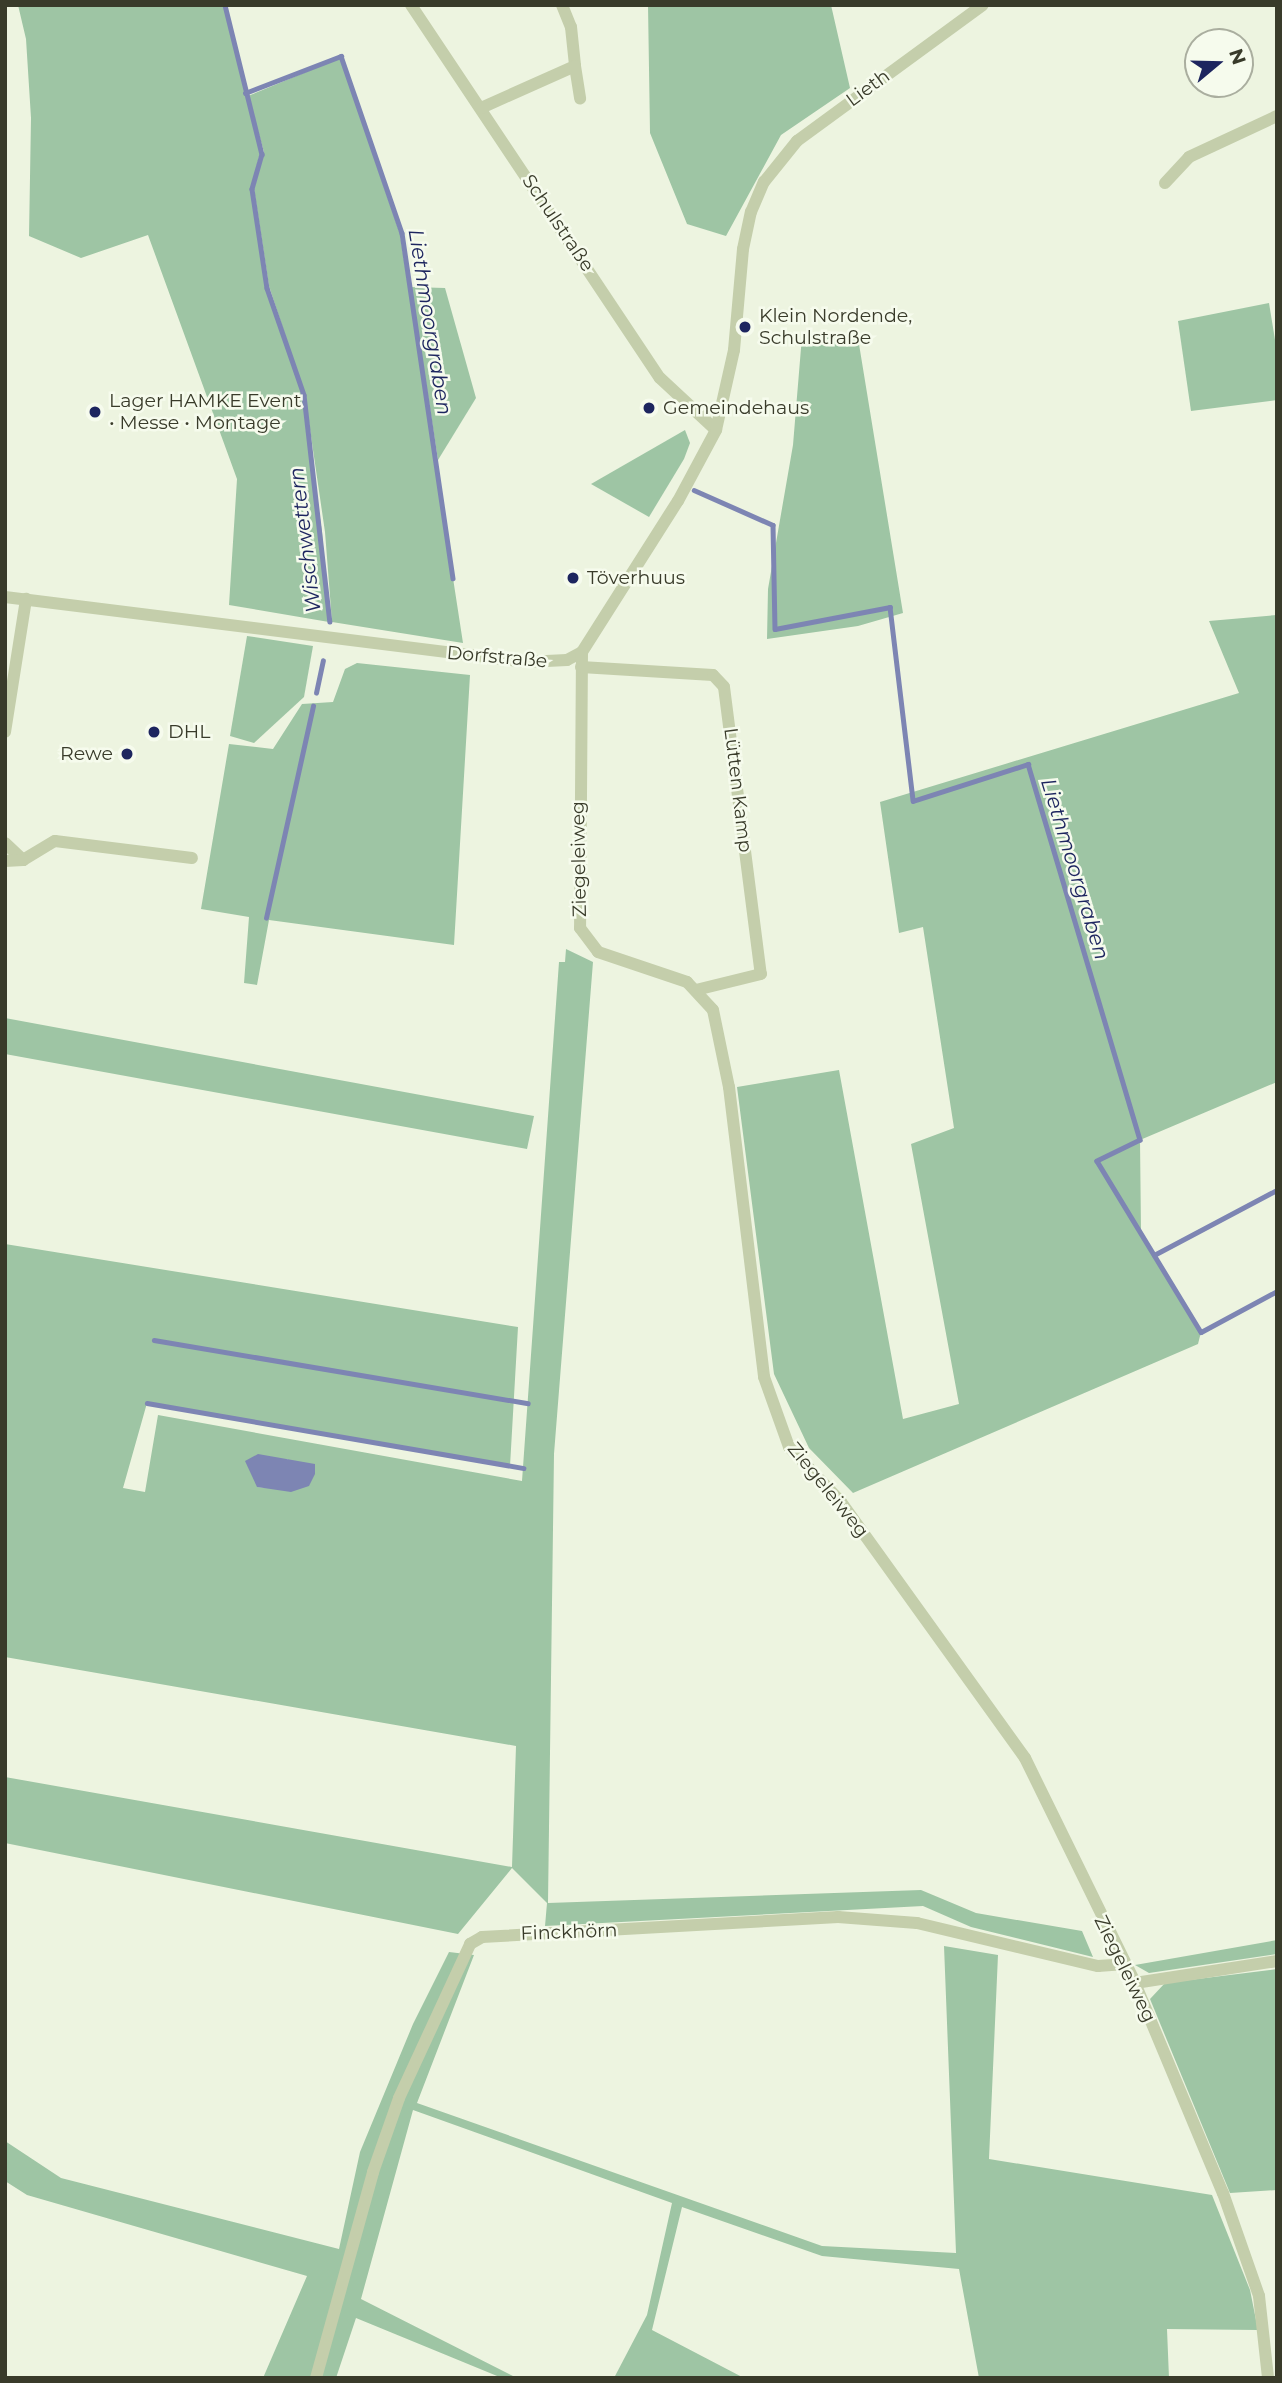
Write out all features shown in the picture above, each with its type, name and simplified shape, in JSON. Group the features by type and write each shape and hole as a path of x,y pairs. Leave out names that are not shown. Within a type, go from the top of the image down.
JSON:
{"street":[{"name":"Schulstraße","path":"411,5 660,378 716,430"},
{"path":"562,5 571,27 580,99"},
{"name":"Lieth","path":"716,430 734,350 744,249 751,212 764,182 797,141 983,5"},
{"path":"481,108 575,66"},
{"path":"1165,183 1189,157 1277,116"},
{"path":"582,652 678,501 716,430"},
{"name":"Dorfstraße","path":"5,597 526,662 567,660 582,652"},
{"path":"5,732 26,598"},
{"name":"Ziegeleiweg","path":"582,652 580,928 598,952 664,972 696,990 713,1010 722,1035 764,1377 789,1447 841,1502 1025,1758 1135,1983 1254,2276 1264,2319 1268,2378"},
{"name":"Lütten Kamp","path":"582,667 713,676 724,687 761,974 696,990"},
{"path":"5,861 23,859 55,841 192,858"},
{"path":"5,843 23,859"},
{"name":"Finckhörn","path":"316,2378 373,2172 399,2098 470,1944 482,1937 838,1916 916,1923 1098,1966 1125,1964"},
{"path":"1135,1983 1277,1961"}],"green space":[{"path":"18,5 223,5 229,15 260,153 251,188 266,287 302,395 322,532 329,622 229,605 237,479 148,235 81,258 29,236 31,118 26,39"},
{"path":"648,5 831,5 850,88 781,135 726,236 687,224 650,133"},
{"path":"340,58 400,234 463,643 332,622 325,532 305,395 269,286 254,189 264,152 248,96"},
{"path":"411,287 445,288 476,398 438,460"},
{"path":"1269,303 1277,352 1277,400 1191,411 1178,321"},
{"path":"802,336 858,338 903,613 858,626 767,639 768,589 793,445"},
{"path":"685,430 690,443 684,459 649,517 591,484"},
{"path":"1277,615 1277,1082 1140,1140 1141,1232 1201,1332 1198,1344 853,1493 809,1448 774,1374 737,1087 839,1070 903,1419 959,1404 911,1144 954,1128 923,927 899,933 880,802 1239,693 1209,621"},
{"path":"247,636 313,646 304,697 254,743 230,736"},
{"path":"357,663 470,675 454,945 269,920 257,985 244,983 249,917 201,909 229,744 273,749 302,704 333,702 345,669"},
{"path":"566,949 593,962 554,1454 548,1903 921,1890 976,1913 1082,1931 1093,1957 971,1927 923,1906 545,1926 547,1903 512,1868 458,1934 5,1843 5,1777 512,1867 516,1746 5,1657 5,1244 518,1327 510,1466 147,1403 123,1488 145,1492 158,1415 522,1481 559,962 565,962","holes":["288,1459 269,1488 257,1487 275,1460"]},
{"path":"5,1018 534,1116 527,1149 5,1054"},
{"path":"1277,1940 1277,1954 1149,1973 1135,1965"},
{"path":"944,1946 998,1955 989,2159 1212,2195 1250,2290 1258,2330 1167,2329 1169,2378 979,2378 959,2269 822,2256 682,2207 652,2330 744,2378 614,2378 647,2315 672,2203 413,2110 361,2299 517,2378 502,2378 356,2318 336,2378 263,2378 307,2276 27,2195 5,2181 5,2141 61,2178 339,2249 360,2152 413,2024 449,1952 474,1955 417,2103 822,2246 956,2253"},
{"path":"1277,1969 1277,2190 1230,2193 1150,1999 1165,1983"}],"water":[{"path":"258,1454 315,1464 315,1474 309,1486 291,1492 257,1487 245,1461"}],"waterway":[{"name":"Wischwettern","path":"225,5 262,154 252,189 267,288 304,395 330,622"},
{"name":"Liethmoorgraben","path":"245,93 341,56 402,233 453,578"},
{"name":"Liethmoorgraben","path":"694,490 773,525 775,629 890,607 913,801 1028,764 1140,1140 1097,1161 1201,1332 1277,1291"},
{"name":"Wischwettern","path":"316,693 323,661"},
{"name":"Wischwettern","path":"266,918 313,706"},
{"path":"1154,1255 1277,1190"},
{"path":"154,1340 528,1403"},
{"path":"147,1403 523,1468"}],"place":[{"name":"Klein Nordende, Schulstraße","path":"745,327"},
{"name":"Gemeindehaus","path":"649,408"},
{"name":"Lager HAMKE Event • Messe • Montage","path":"95,412"},
{"name":"Töverhuus","path":"573,578"},
{"name":"DHL","path":"154,732"},
{"name":"Rewe","path":"127,754"}]}
